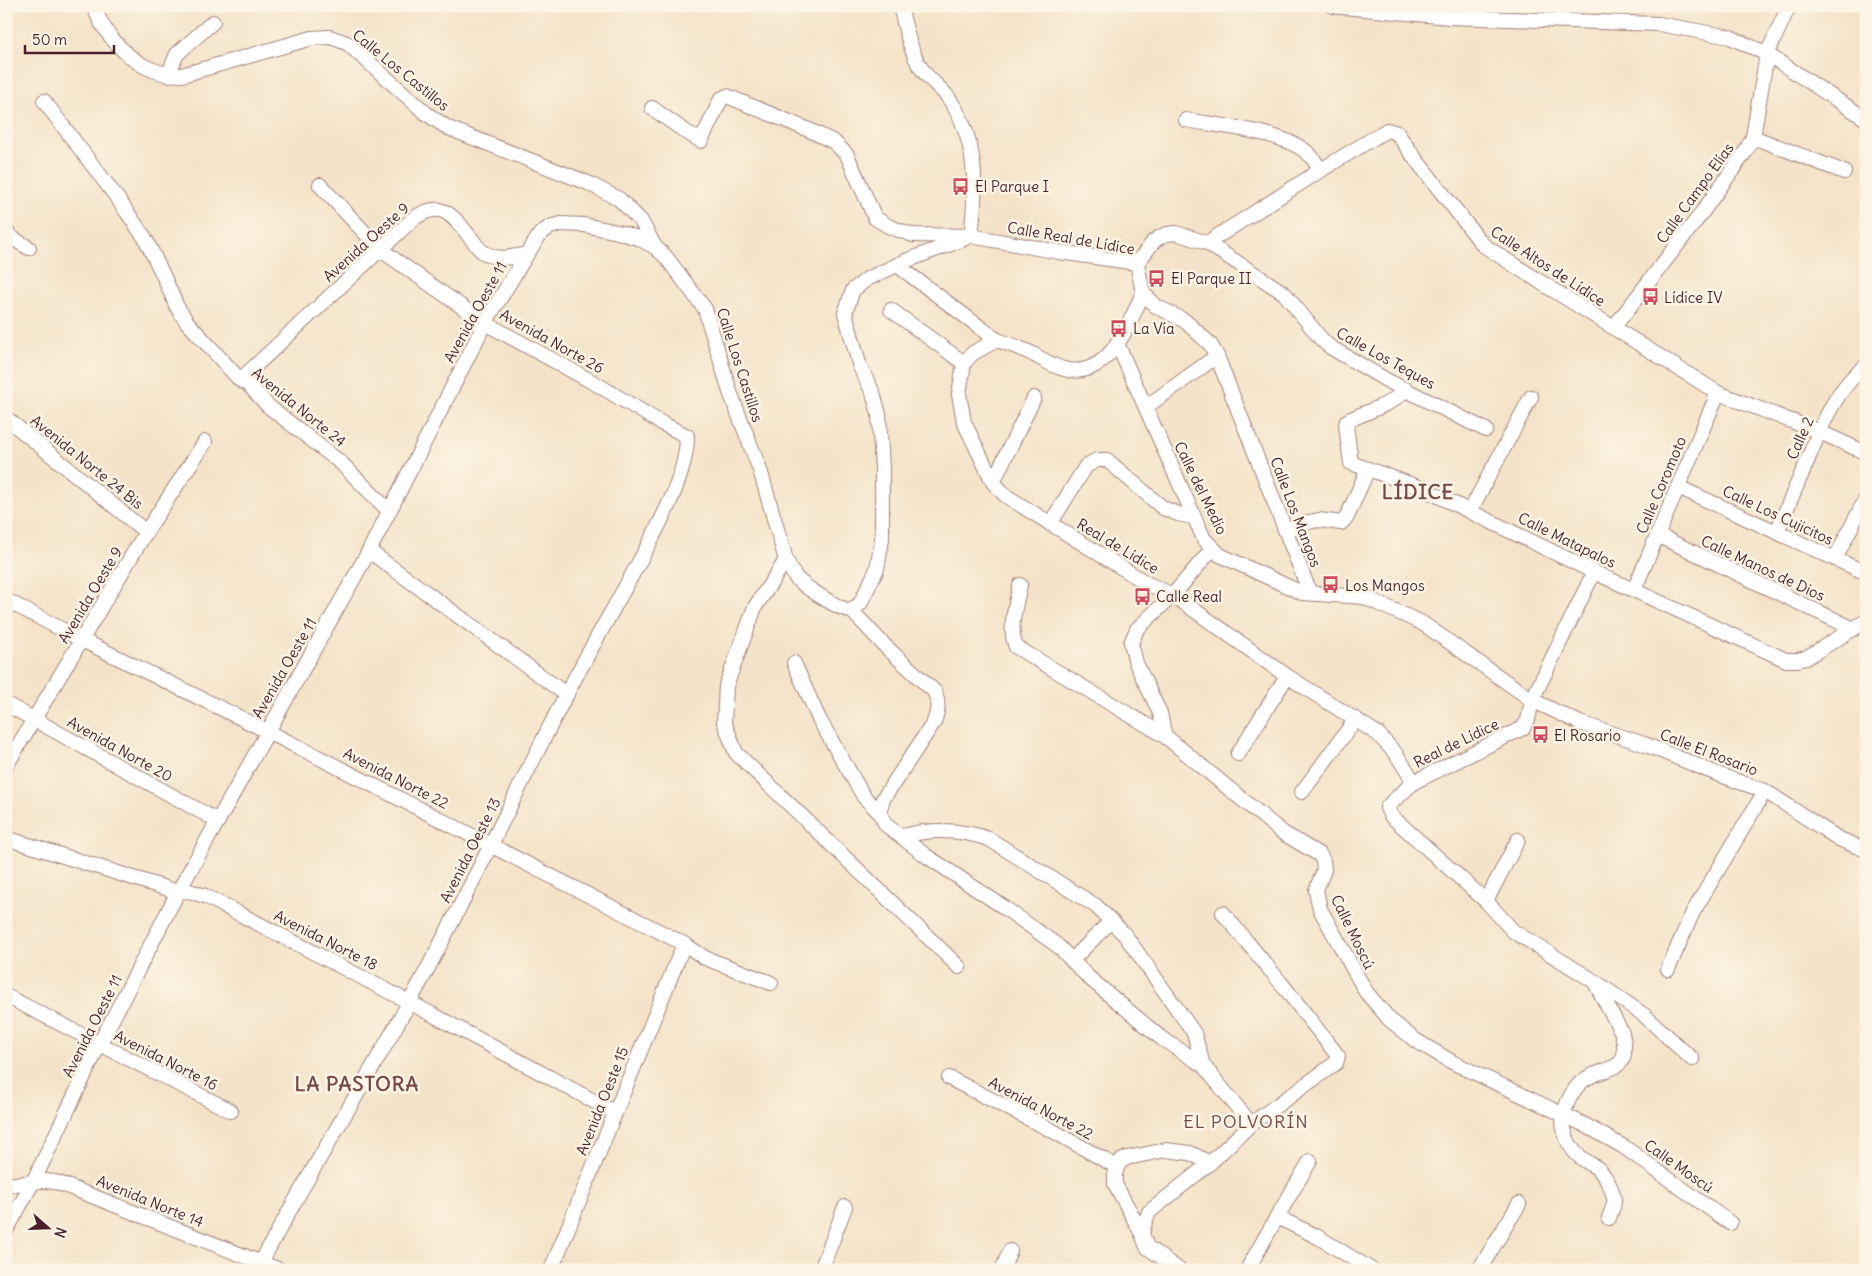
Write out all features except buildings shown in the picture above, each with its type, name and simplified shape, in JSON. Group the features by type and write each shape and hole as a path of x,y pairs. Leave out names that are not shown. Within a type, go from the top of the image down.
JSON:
{"street":[{"name":"Calle Los Castillos","path":"94,6 97,16 105,28 128,55 144,67 168,74 182,75 312,38 330,37 347,44 427,114 448,128 588,183 619,199 641,221 655,247 666,257 705,308 730,392 760,470 786,560 797,579 836,606 852,610 885,646 935,692 938,712 934,722 883,799 879,812"},
{"path":"852,610 860,604 877,569 882,539 882,470 879,414 873,393 860,367 845,313 853,290 867,279 971,236 974,208 974,162 968,138 958,114 946,96 920,67 909,39 900,6"},
{"path":"1333,6 1435,11 1449,17 1659,24 1730,37 1767,54 1866,118"},
{"path":"1449,17 1464,6"},
{"name":"Calle Campo Elías","path":"1614,327 1698,218 1746,151 1753,137 1767,54 1789,6"},
{"path":"168,74 177,54 213,22"},
{"name":"Calle Real de Lídice","path":"652,108 701,141 723,98 727,96 834,142 847,155 875,218 890,227 913,235 971,236 1059,252 1137,263 1143,293"},
{"name":"Avenida Norte 24","path":"44,102 115,195 144,238 164,276 177,307 187,322 240,380 248,384 268,406 342,463 388,512"},
{"path":"1186,120 1263,134 1294,145 1309,154 1321,170"},
{"name":"Calle Altos de Lídice","path":"1207,243 1387,130 1395,131 1482,244 1718,393 1820,432 1866,453"},
{"path":"1753,137 1844,172"},
{"name":"Avenida Norte 26","path":"320,185 381,250 485,323 598,385 662,424 687,436"},
{"name":"Avenida Oeste 9","path":"240,380 421,213 427,210 435,208 453,218 483,253 495,258 510,258 527,254"},
{"name":"Avenida Oeste 11","path":"6,1231 34,1180 99,1045 178,892 369,551 485,323 527,254 541,233 550,227 561,224 584,225 618,232 638,238 655,247"},
{"path":"6,231 12,238 29,248"},
{"name":"Calle Los Teques","path":"1137,263 1160,236 1176,233 1207,243 1284,293 1322,340 1330,347 1388,381 1486,430"},
{"path":"897,265 996,340 1024,350 1063,369 1070,370 1079,370 1103,362 1126,332 1143,293"},
{"name":"Calle Los Mangos","path":"1143,293 1156,306 1185,321 1210,344 1217,356 1310,594"},
{"path":"891,310 964,363 972,353 996,340"},
{"name":"Calle del Medio","path":"1117,343 1204,539 1220,555 1302,593 1310,594"},
{"path":"1146,407 1217,356"},
{"name":"Real de Lídice","path":"964,363 959,394 964,422 994,482 1006,496 1148,584 1173,596 1287,676 1378,734 1396,754 1414,782 1523,728 1528,720 1532,700 1594,572"},
{"name":"Calle 2","path":"1777,532 1820,432 1840,394 1849,381 1866,366"},
{"name":"Calle Matapalos","path":"1406,389 1400,396 1386,404 1346,423 1350,462 1424,489 1594,572 1786,660 1806,658 1860,625"},
{"name":"Calle Coromoto","path":"1634,590 1718,393"},
{"path":"1470,511 1531,397"},
{"path":"994,482 1034,398"},
{"name":"Avenida Norte 24 Bis","path":"6,418 146,532"},
{"name":"Avenida Oeste 13","path":"259,1266 410,1002 566,695 648,546 677,484 687,449 687,436"},
{"name":"Avenida Oeste 9","path":"6,766 146,532 205,442"},
{"path":"1050,524 1086,466 1097,460 1107,460 1163,508 1178,514 1194,517"},
{"path":"1285,530 1318,520 1341,523 1347,517 1368,469"},
{"name":"Calle Los Cujicitos","path":"1678,487 1866,573"},
{"path":"1835,559 1866,498"},
{"name":"Calle Manos de Dios","path":"1657,535 1860,625"},
{"path":"1165,736 1160,713 1136,663 1131,643 1137,628 1173,596 1212,548"},
{"path":"369,551 566,695"},
{"path":"786,560 755,607 726,686 724,722 736,753 959,967"},
{"name":"Calle Moscú","path":"1020,585 1012,625 1012,638 1016,647 1165,736 1283,833 1320,855 1324,870 1316,890 1320,909 1366,992 1390,1020 1415,1040 1452,1062 1583,1124 1624,1147 1730,1223"},
{"path":"1310,594 1364,597 1422,624 1532,700"},
{"name":"Avenida Norte 22","path":"6,600 491,845 684,944 705,958 771,983"},
{"path":"794,663 819,719 864,796 879,812 886,825 925,856 1010,911 1058,946 1088,976 1161,1038 1203,1066 1251,1124"},
{"path":"1238,754 1287,676"},
{"name":"Calle El Rosario","path":"1532,700 1580,723 1644,744 1765,791 1839,839 1866,850"},
{"name":"Avenida Norte 20","path":"6,704 218,821"},
{"path":"1302,792 1356,719"},
{"path":"1414,782 1390,804 1387,808 1388,812 1486,901 1513,931 1594,981 1644,1015 1692,1059"},
{"path":"1668,969 1692,912 1765,791"},
{"path":"902,836 916,833 951,831 976,834 988,839 1096,906 1125,935 1194,1033 1203,1066"},
{"name":"Avenida Norte 18","path":"6,838 178,892 189,891 205,896 410,1002 614,1112"},
{"path":"1486,901 1518,840"},
{"path":"1142,1234 1149,1212 1210,1163 1251,1124 1336,1062 1338,1056 1223,913"},
{"path":"1072,960 1111,921"},
{"name":"Avenida Oeste 15","path":"552,1270 614,1112 684,944"},
{"path":"1594,981 1622,1033 1624,1042 1623,1059 1616,1067 1587,1077 1580,1083 1572,1092 1563,1115 1563,1125 1568,1140 1578,1156 1599,1169 1608,1184 1615,1200 1609,1218"},
{"name":"Avenida Norte 16","path":"6,996 99,1045 231,1110"},
{"name":"Avenida Norte 22","path":"948,1078 1053,1131 1117,1167"},
{"path":"1179,1270 1147,1247 1115,1184 1114,1175 1121,1161 1127,1158 1166,1150 1190,1153 1210,1163"},
{"path":"1247,1270 1310,1161"},
{"name":"Avenida Norte 14","path":"6,1184 20,1184 34,1180 60,1183 259,1266 280,1270"},
{"path":"1480,1270 1519,1204"},
{"path":"821,1270 845,1207"},
{"path":"1277,1217 1318,1236 1372,1270"},
{"path":"1002,1270 1010,1251"}],"place":[{"name":"El Parque I","path":"961,186"},
{"name":"El Parque II","path":"1157,278"},
{"name":"Lídice IV","path":"1650,297"},
{"name":"La Vía","path":"1119,328"},
{"name":"Los Mangos","path":"1331,585"},
{"name":"Calle Real","path":"1142,596"},
{"name":"El Rosario","path":"1540,735"}],"district":[{"name":"LÍDICE","path":"1418,491"},
{"name":"LA PASTORA","path":"357,1083"},
{"name":"EL POLVORÍN","path":"1246,1121"}]}
